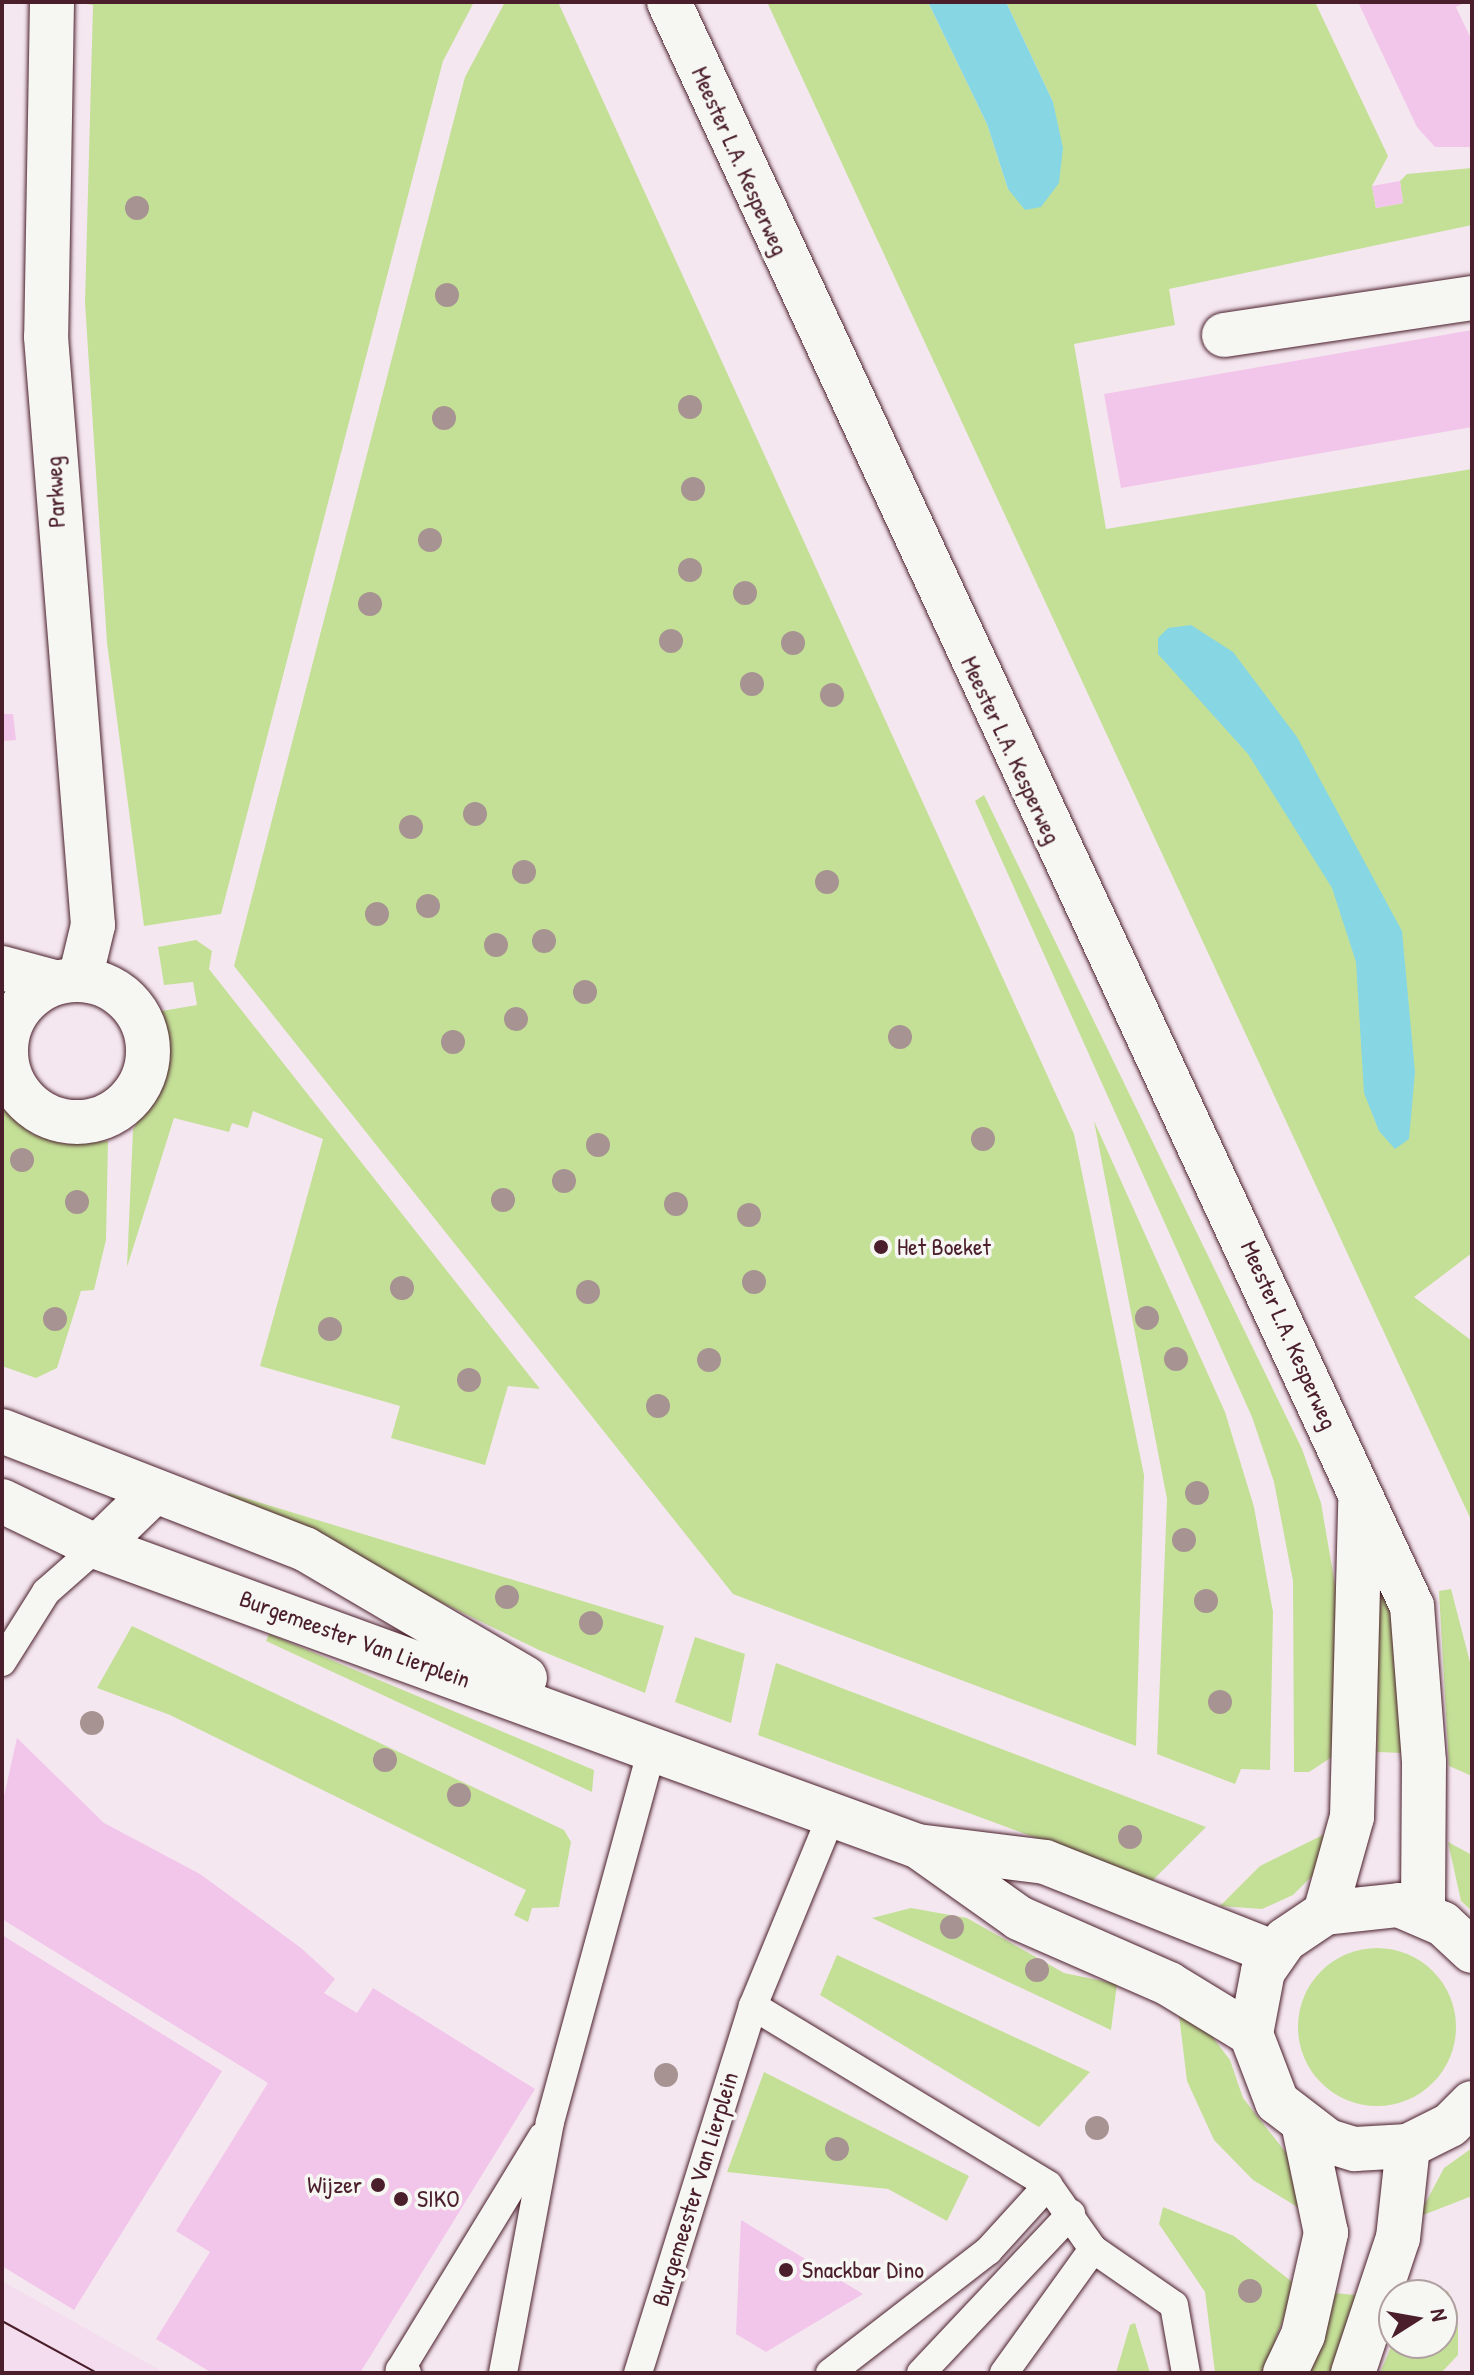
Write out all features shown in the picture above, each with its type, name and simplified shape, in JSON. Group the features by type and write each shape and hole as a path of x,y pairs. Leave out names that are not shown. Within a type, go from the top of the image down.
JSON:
{"street":[{"name":"Parkweg","path":"2,968 67,980 93,925 46,337 52,2"},
{"name":"Meester L.A. Kesperweg","path":"669,2 1018,767 1237,1217 1412,1606 1424,1762 1423,1912"},
{"path":"1224,335 1472,298"},
{"name":"Burgemeester Van Lierplein","path":"2,1431 153,1493 305,1549 613,1730"},
{"path":"97,1547 153,1493"},
{"name":"Meester L.A. Kesperweg","path":"1325,1913 1352,1817 1360,1495"},
{"name":"Burgemeester Van Lierplein","path":"2,1501 97,1547 613,1730 917,1846 1045,1862 1275,1953"},
{"name":"Burgemeester Van Lierplein","path":"917,1846 1019,1918 1169,1984 1251,2034"},
{"path":"1471,2107 1408,2146 1355,2149 1304,2128 1267,2087 1251,2034 1256,1991 1275,1953 1325,1913 1374,1903 1423,1912 1472,1951"},
{"path":"1285,2373 1303,2335 1326,2233 1304,2128"},
{"path":"1353,2373 1398,2238 1408,2146"}],"lane":[{"path":"2,1662 46,1592 97,1547"},
{"path":"503,2373 550,2122 653,1746"},
{"name":"Burgemeester Van Lierplein","path":"638,2373 753,2006 832,1814"},
{"path":"753,2006 1048,2185 1093,2249 1174,2305 1186,2373"},
{"path":"407,2373 400,2370 550,2122"},
{"path":"830,2373 988,2251 1048,2185"},
{"path":"921,2373 1071,2214"},
{"path":"1004,2373 1093,2249"}],"shaded area":[{"path":"2,2281 165,2373 2,2373"}],"green space":[{"path":"74,2 474,2 443,61 221,914 144,926 107,643 85,303 93,5"},
{"path":"505,2 558,2 1074,1134 1144,1475 1136,1746 733,1594 234,966 465,77"},
{"path":"767,2 928,2 987,124 1008,189 1053,102 1006,2 1315,2 1388,156 1372,186 1376,208 1403,203 1400,181 1407,174 1472,168 1472,225 1169,289 1175,325 1074,344 1106,529 1472,469 1472,1253 1414,1297 1472,1341 1472,1522"},
{"path":"984,795 1302,1449 1321,1503 1340,1614 1338,1753 1309,1772 1294,1772 1293,1581 1274,1482 1252,1417 975,801"},
{"path":"196,940 212,951 209,969 540,1389 508,1386 485,1465 391,1438 400,1406 260,1366 323,1139 253,1111 248,1128 232,1123 229,1132 174,1118 127,1267 133,1130 165,1071 156,1012 197,1005 193,982 164,985 158,947"},
{"path":"2,1103 32,1134 65,1144 108,1141 106,1240 94,1290 81,1291 57,1368 36,1378 2,1366"},
{"path":"1094,1121 1225,1412 1254,1507 1273,1612 1270,1770 1241,1769 1235,1784 1157,1754 1167,1499"},
{"path":"229,1493 664,1626 645,1693 539,1650 225,1497"},
{"path":"1379,1587 1396,1592 1403,1753 1377,1752"},
{"path":"1451,1589 1472,1670 1472,1776 1449,1766 1439,1591"},
{"path":"132,1626 564,1830 571,1842 559,1907 532,1908 528,1922 514,1915 526,1890 170,1715 97,1688"},
{"path":"269,1634 594,1770 592,1792 266,1641"},
{"path":"695,1637 745,1654 731,1723 675,1702"},
{"path":"776,1663 1206,1827 1152,1881 758,1735"},
{"path":"1329,1832 1316,1872 1293,1895 1262,1909 1220,1906 1260,1866"},
{"path":"1448,1842 1472,1855 1472,1911 1461,1901"},
{"path":"911,1908 967,1918 1064,1973 1117,1984 1111,2030 872,1918"},
{"path":"1377,1948 1407,1954 1433,1971 1450,1997 1456,2027 1450,2057 1433,2083 1407,2100 1377,2106 1347,2100 1321,2083 1304,2057 1298,2027 1304,1997 1321,1971 1347,1954"},
{"path":"837,1955 1090,2072 1039,2127 820,1995"},
{"path":"1179,2015 1208,2031 1230,2060 1243,2098 1287,2154 1299,2208 1253,2180 1214,2140 1187,2081"},
{"path":"764,2072 969,2176 947,2221 888,2189 727,2172"},
{"path":"1472,2148 1472,2196 1418,2217 1444,2168"},
{"path":"1163,2207 1234,2236 1296,2285 1263,2373 1215,2373 1205,2292 1159,2224"},
{"path":"1335,2293 1364,2296 1335,2373 1305,2373"},
{"path":"1135,2323 1150,2373 1116,2373 1130,2325"},
{"path":"1386,2359 1454,2359 1441,2373 1380,2373"}],"water":[{"path":"928,2 1006,2 1053,102 1063,148 1059,183 1041,207 1025,210 1008,189 987,124"},
{"path":"1191,625 1233,652 1297,737 1402,931 1415,1072 1409,1139 1395,1149 1379,1131 1364,1093 1356,962 1332,888 1248,754 1158,654 1158,638 1168,628"}],"building":[{"path":"1358,2 1466,2 1456,7 1472,41 1472,147 1435,147 1417,127"},
{"path":"1400,181 1403,203 1376,208 1372,186"},
{"path":"1472,330 1472,427 1121,488 1104,394"},
{"path":"2,714 13,714 16,740 2,741"},
{"path":"17,1738 104,1823 200,1874 301,1948 335,1979 324,1993 357,2013 373,1988 535,2089 360,2373 212,2373 156,2339 210,2252 176,2231 268,2083 2,1919 2,1805"},
{"path":"2,1935 222,2071 74,2310 2,2266"},
{"path":"741,2220 863,2294 766,2352 736,2334"}],"tram line":[{"path":"2,2321 97,2373"}],"place":[{"name":"Het Boeket","path":"881,1247"},
{"name":"Wijzer","path":"378,2185"},
{"name":"SIKO","path":"401,2199"},
{"name":"Snackbar Dino","path":"786,2270"}]}
